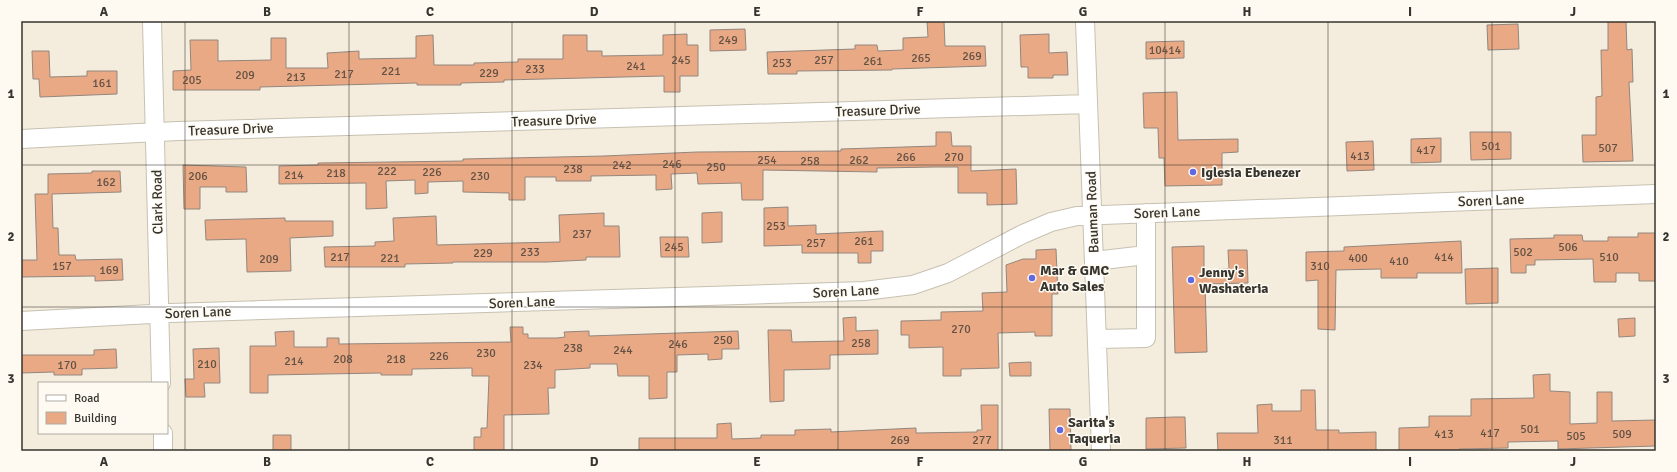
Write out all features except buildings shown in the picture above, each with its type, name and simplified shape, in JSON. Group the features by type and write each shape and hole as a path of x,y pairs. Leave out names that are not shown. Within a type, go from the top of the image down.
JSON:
{"street":[{"name":"Clark Road","path":"152,21 161,382"},
{"name":"Bauman Road","path":"1085,21 1101,451"},
{"name":"Treasure Drive","path":"21,139 155,132 1088,104"},
{"name":"Soren Lane","path":"21,321 160,313 864,292 913,285 948,272 1023,234 1051,222 1077,216 1656,194"},
{"path":"1097,339 1146,338 1146,213"},
{"path":"1094,260 1146,255"},
{"path":"163,434 163,451"}],"place":[{"name":"Iglesia Ebenezer","path":"1193,172"},
{"name":"Mar & GMC Auto Sales","path":"1032,278"},
{"name":"Jenny's Washateria","path":"1191,280"},
{"name":"Sarita's Taqueria","path":"1060,430"}]}
